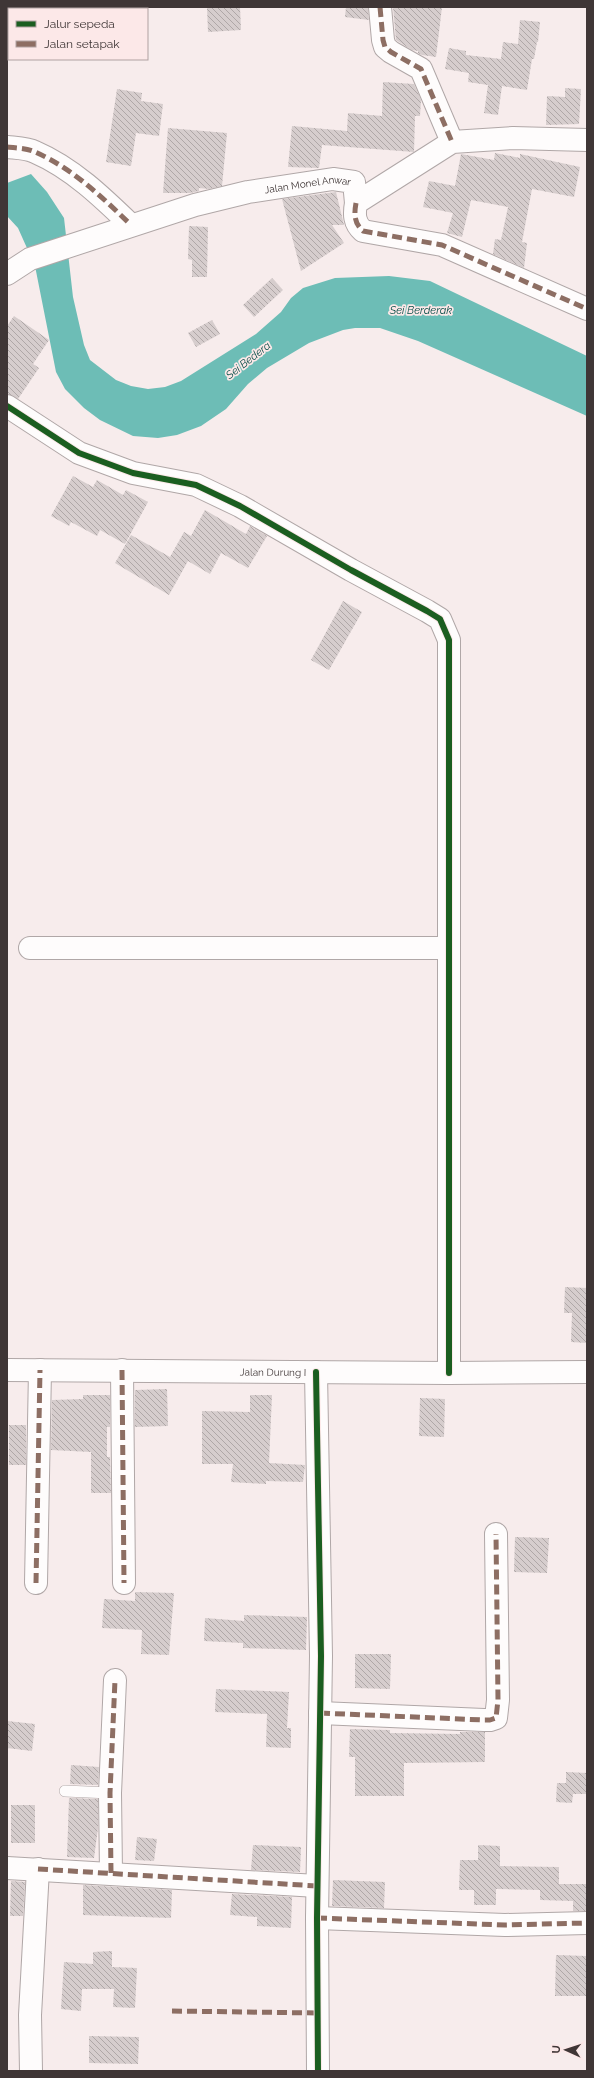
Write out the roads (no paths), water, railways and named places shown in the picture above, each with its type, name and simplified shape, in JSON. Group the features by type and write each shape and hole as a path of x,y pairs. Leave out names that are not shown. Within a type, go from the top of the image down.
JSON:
{"street":[{"path":"380,7 383,40 386,47 391,52 421,69 452,142"},
{"name":"Jalan Monel Anwar","path":"7,274 30,259 195,205 248,192 333,179 354,182 356,203 452,142 513,138 587,140"},
{"path":"7,147 34,151 70,172 97,192 131,225"},
{"path":"356,203 355,218 357,226 363,231 442,245 587,309"},
{"path":"7,406 79,453 133,473 196,486 240,506 440,619 449,640 449,1373"},
{"path":"30,948 449,948"},
{"name":"Jalan Durung I","path":"7,1370 449,1373 587,1372"},
{"path":"36,1583 40,1370"},
{"path":"122,1370 124,1583"},
{"path":"316,1372 320,1713 317,1886 318,2071"},
{"path":"320,1713 484,1720 496,1718 498,1700 496,1534"},
{"path":"111,1873 110,1793 116,1680"},
{"path":"7,1868 317,1886"},
{"path":"32,2071 30,2015 38,1869"},
{"path":"317,1918 505,1925 587,1924"}],"lane":[{"path":"64,1791 110,1793"}],"water":[{"name":"Sei Berderak","path":"31,174 47,192 64,218 73,297 84,345 90,360 116,380 131,386 148,389 165,387 181,381 256,334 281,312 291,298 303,288 335,278 389,276 430,281 587,356 587,416 418,341 380,328 355,328 343,330 309,343 267,368 248,384 226,409 201,426 177,435 158,438 133,436 100,420 84,408 65,389 56,372 35,266 18,228 7,216 7,183"}],"water label":[{"name":"Sei Bedera","path":"248,360"}]}
